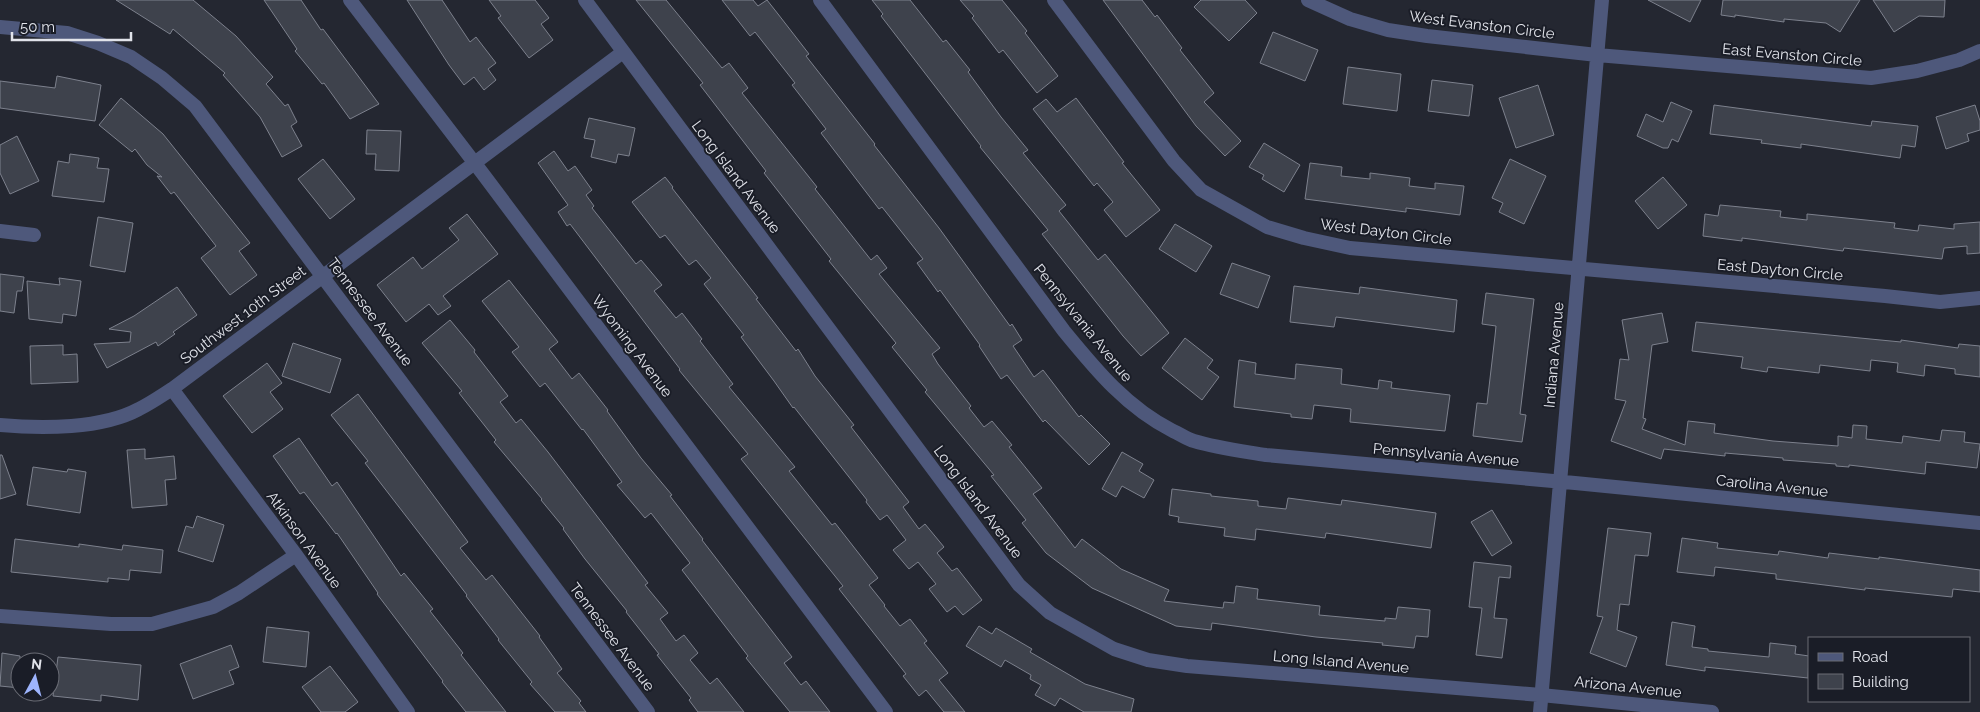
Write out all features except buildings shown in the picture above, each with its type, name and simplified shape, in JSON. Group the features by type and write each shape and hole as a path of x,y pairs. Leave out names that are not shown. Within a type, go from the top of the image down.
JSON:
{"street":[{"name":"Wyoming Avenue","path":"350,0 474,162 886,712"},
{"name":"Long Island Avenue","path":"585,0 1019,585 1050,613 1114,649 1148,660 1187,666 1542,695"},
{"name":"Pennsylvania Avenue","path":"820,0 1064,331 1095,369 1121,396 1154,422 1192,440 1225,449 1266,455 1560,481"},
{"name":"West Dayton Circle","path":"1054,0 1174,161 1201,190 1267,228 1350,248 1578,268"},
{"name":"West Evanston Circle","path":"1308,0 1350,19 1388,30 1597,55"},
{"name":"Indiana Avenue","path":"1540,712 1602,0"},
{"name":"Tennessee Avenue","path":"0,28 67,33 98,43 131,57 162,78 195,106 648,712"},
{"name":"East Evanston Circle","path":"1597,55 1871,78 1959,60 1980,51"},
{"name":"Southwest 10th Street","path":"0,425 47,428 113,419 138,410 172,389 622,52"},
{"path":"0,231 34,235"},
{"name":"East Dayton Circle","path":"1578,268 1940,302 1980,298"},
{"name":"Atkinson Avenue","path":"172,389 296,555 408,712"},
{"name":"Carolina Avenue","path":"1560,481 1980,523"},
{"path":"0,616 111,624 152,624 213,607 296,555"},
{"name":"Arizona Avenue","path":"1542,695 1712,712"}]}
